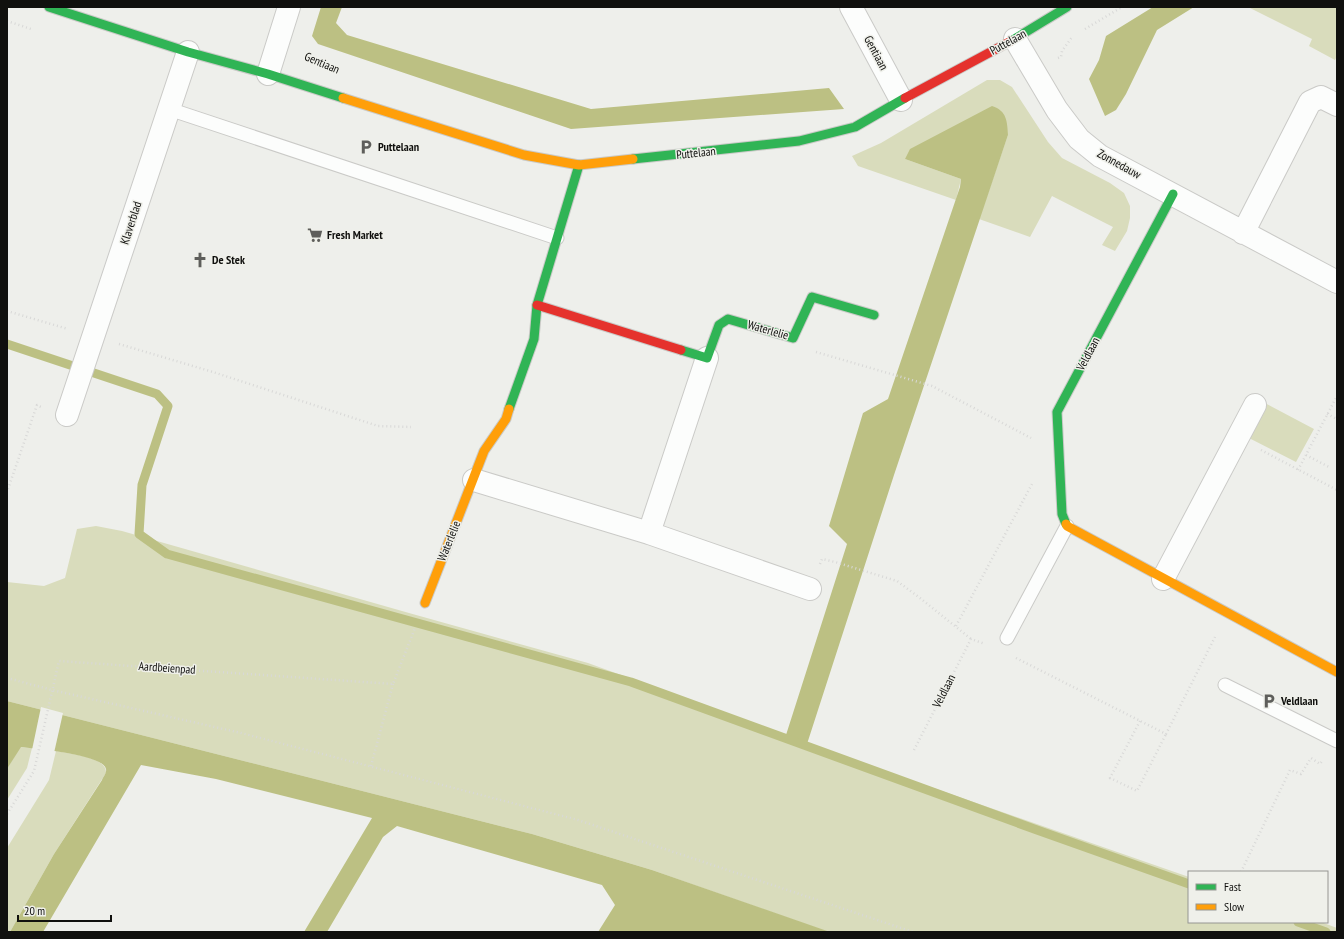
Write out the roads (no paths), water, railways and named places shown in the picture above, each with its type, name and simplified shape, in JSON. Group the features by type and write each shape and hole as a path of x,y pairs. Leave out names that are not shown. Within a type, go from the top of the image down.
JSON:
{"street":[{"name":"Puttelaan","path":"49,7 188,52 268,74 524,155 579,165 799,141 855,127 901,100 1015,39 1067,7"},
{"path":"268,74 289,7"},
{"name":"Gentiaan","path":"851,7 901,100"},
{"name":"Zonnedauw","path":"1015,39 1057,110 1079,139 1100,156 1337,282"},
{"path":"169,109 188,52"},
{"path":"1243,233 1310,102 1322,97 1337,105"},
{"name":"Klaverblad","path":"67,415 169,109"},
{"name":"Waterlelie","path":"425,603 484,451 506,419 534,339 537,305 579,165"},
{"name":"Veldlaan","path":"1067,526 1062,514 1057,412 1173,194"},
{"name":"Waterlelie","path":"649,533 719,325 728,319 793,338 812,297 874,315"},
{"path":"537,305 707,358"},
{"path":"1163,578 1256,405"},
{"path":"474,480 649,533 810,589"},
{"path":"1067,526 1337,672"}],"lane":[{"path":"169,109 556,238"},
{"path":"1007,638 1067,526"},
{"path":"1225,685 1336,741"}],"waterway":[{"path":"7,344 157,394 168,406 142,485 139,534 167,554 631,682 1188,884"},
{"path":"1301,923 1326,932"}],"place":[{"name":"Puttelaan","path":"366,147"},
{"name":"Fresh Market","path":"315,235"},
{"name":"De Stek","path":"200,260"},
{"name":"Veldlaan","path":"1269,701"}]}
